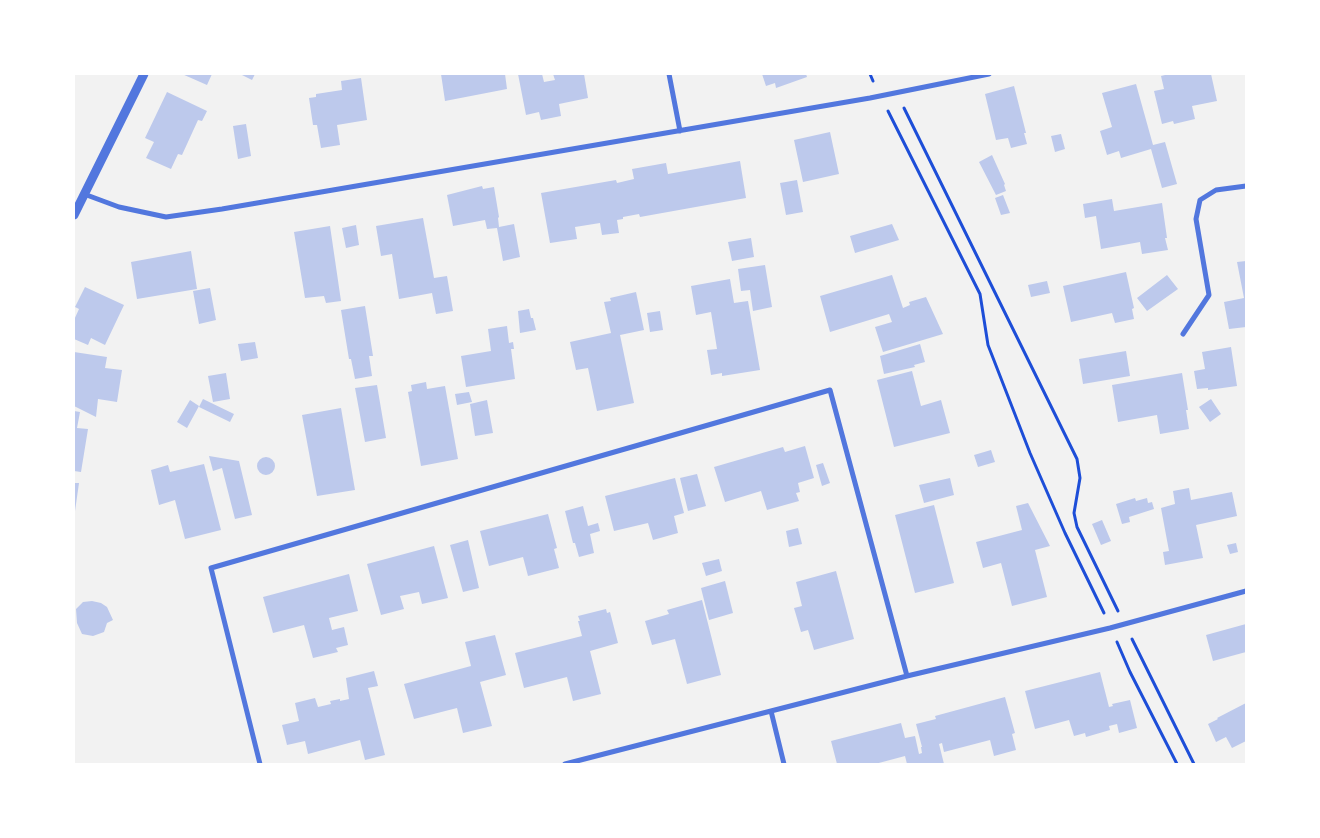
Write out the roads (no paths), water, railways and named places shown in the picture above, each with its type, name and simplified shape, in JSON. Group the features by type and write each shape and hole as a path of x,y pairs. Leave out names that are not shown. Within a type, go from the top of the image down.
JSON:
{"street":[{"path":"74,214 144,74"},
{"path":"669,74 680,131"},
{"path":"84,194 119,207 166,218 680,131 880,96 989,74"},
{"path":"1183,334 1208,295 1196,218 1200,200 1216,190 1246,186"},
{"path":"260,764 211,568 830,390 907,676"},
{"path":"565,764 907,676 1110,628 1246,591"},
{"path":"771,711 784,764"}]}
